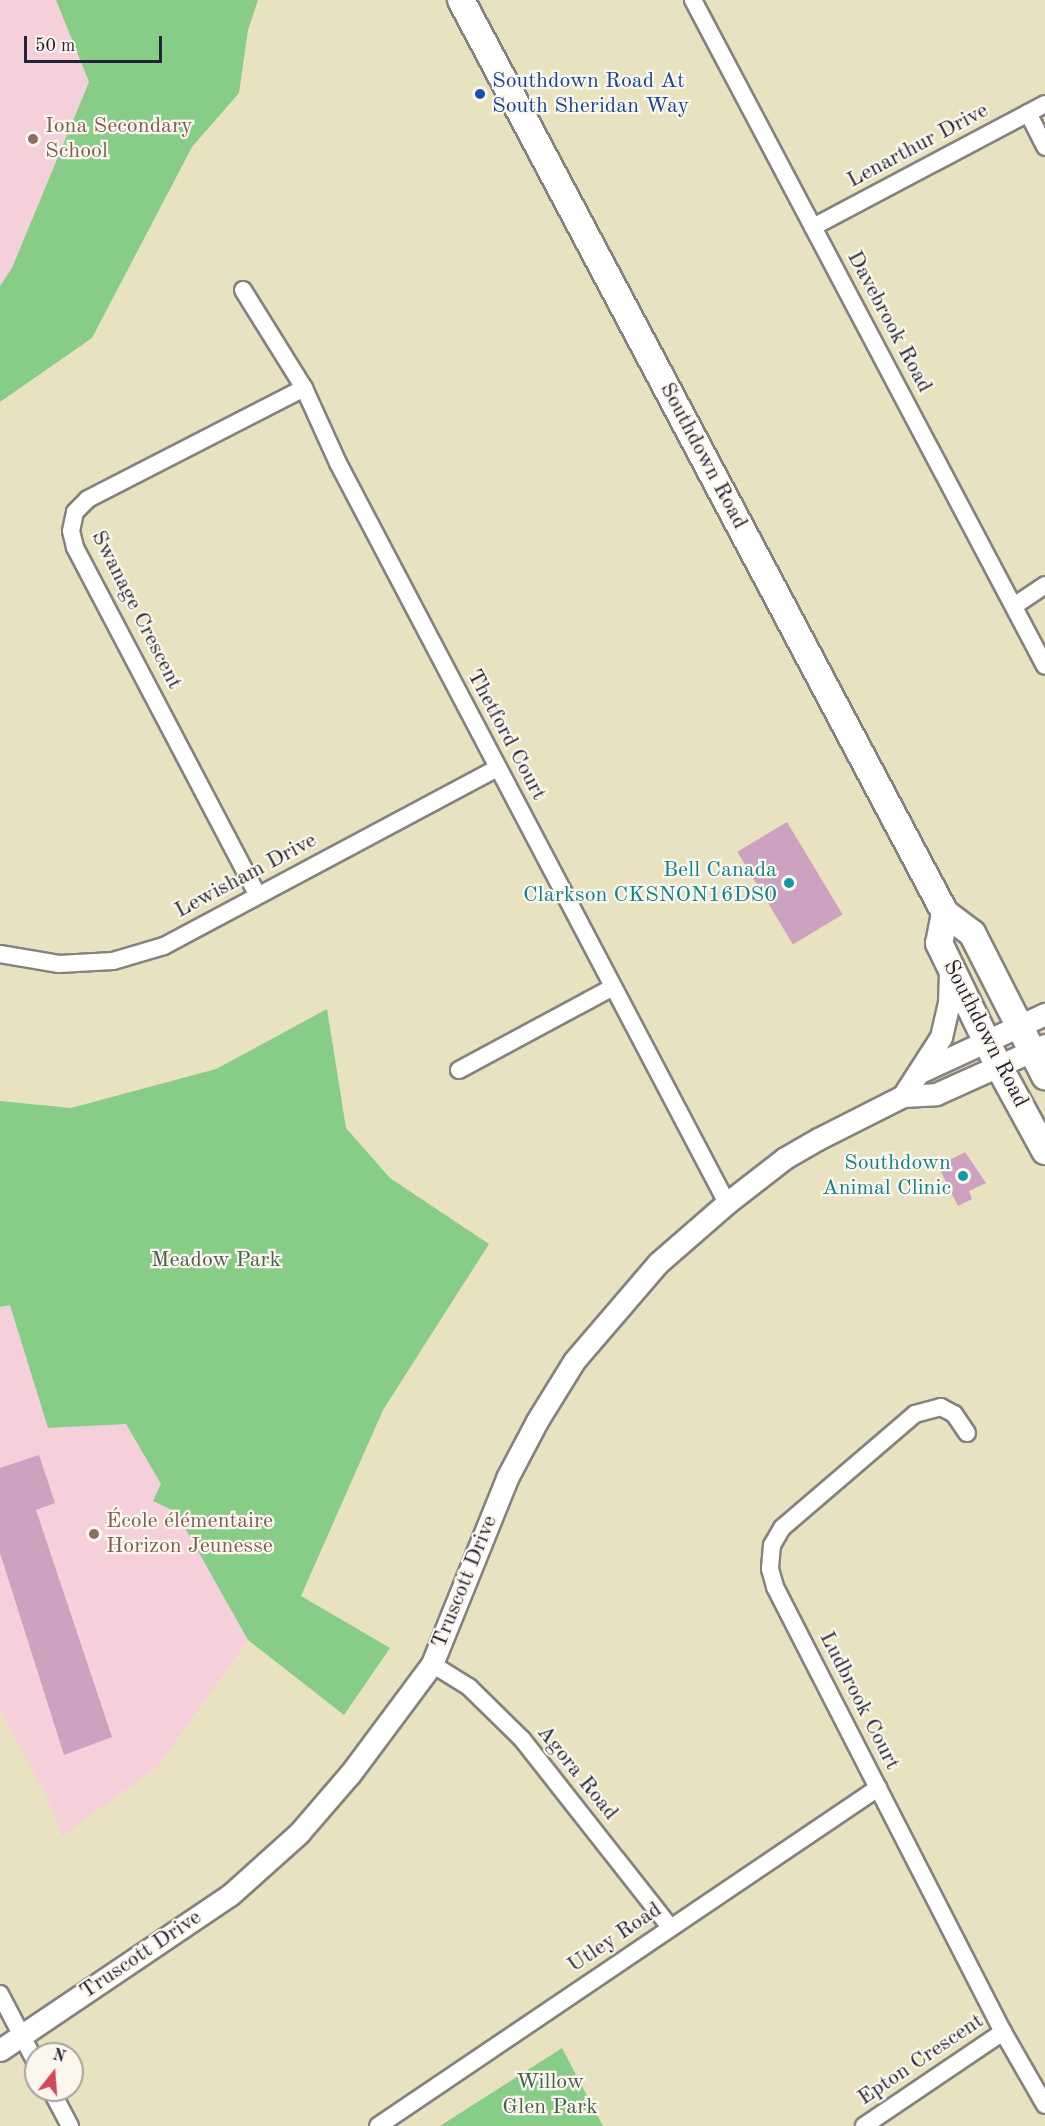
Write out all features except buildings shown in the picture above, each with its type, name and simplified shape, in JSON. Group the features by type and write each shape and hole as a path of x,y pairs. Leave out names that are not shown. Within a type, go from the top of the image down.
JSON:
{"main road":[{"name":"Southdown Road","path":"460,0 945,913 972,933 1016,1026 1038,1048 1045,1076"},
{"name":"Southdown Road","path":"945,913 939,942 998,1065 1045,1151"}],"street":[{"name":"Davebrook Road","path":"693,0 1045,666"},
{"name":"Lenarthur Drive","path":"813,227 1045,104"},
{"path":"1028,113 1045,147"},
{"name":"Thetford Court","path":"243,290 304,388 338,463 611,988 727,1203"},
{"name":"Swanage Crescent","path":"257,894 75,547 71,531 75,512 88,499 304,388"},
{"path":"1014,606 1045,585"},
{"name":"Lewisham Drive","path":"0,954 59,964 113,961 164,945 498,768"},
{"path":"920,1072 941,1037 949,1001 950,965"},
{"path":"459,1070 611,988"},
{"name":"Truscott Drive","path":"903,1096 920,1072 1045,1014"},
{"name":"Truscott Drive","path":"0,2050 230,1895 265,1866 350,1774 432,1664 507,1478 574,1361 658,1263 727,1203 785,1158 903,1096 936,1094 1038,1048"},
{"name":"Ludbrook Court","path":"967,1433 954,1414 941,1407 915,1414 782,1528 772,1545 770,1569 775,1587 1003,2032 1045,2105"},
{"name":"Agora Road","path":"432,1664 469,1687 522,1739 670,1927"},
{"name":"Utley Road","path":"378,2126 878,1788"},
{"path":"0,1994 26,2042"},
{"name":"Epton Crescent","path":"864,2126 1003,2032"},
{"path":"57,2102 70,2126"}],"shaded area":[{"name":"Iona Secondary School","path":"0,0 56,0 89,82 12,268 0,286"},
{"name":"École élémentaire Horizon Jeunesse","path":"10,1305 48,1427 126,1423 248,1640 158,1766 62,1836 46,1795 0,1710 0,1307"}],"green space":[{"path":"56,0 258,0 248,30 239,93 192,147 92,338 0,402 0,286 12,268 89,82"},
{"name":"Meadow Park","path":"327,1009 346,1128 390,1178 489,1244 383,1410 301,1596 390,1648 344,1715 248,1640 176,1512 153,1501 161,1484 126,1424 48,1428 10,1305 0,1307 0,1101 71,1108 216,1069"},
{"name":"Willow Glen Park","path":"562,2048 603,2126 440,2126"}],"place":[{"name":"Southdown Road At South Sheridan Way","path":"480,94"},
{"name":"Iona Secondary School","path":"33,139"},
{"name":"Bell Canada Clarkson CKSNON16DS0","path":"789,883"},
{"name":"Southdown Animal Clinic","path":"963,1176"},
{"name":"École élémentaire Horizon Jeunesse","path":"94,1534"}]}
